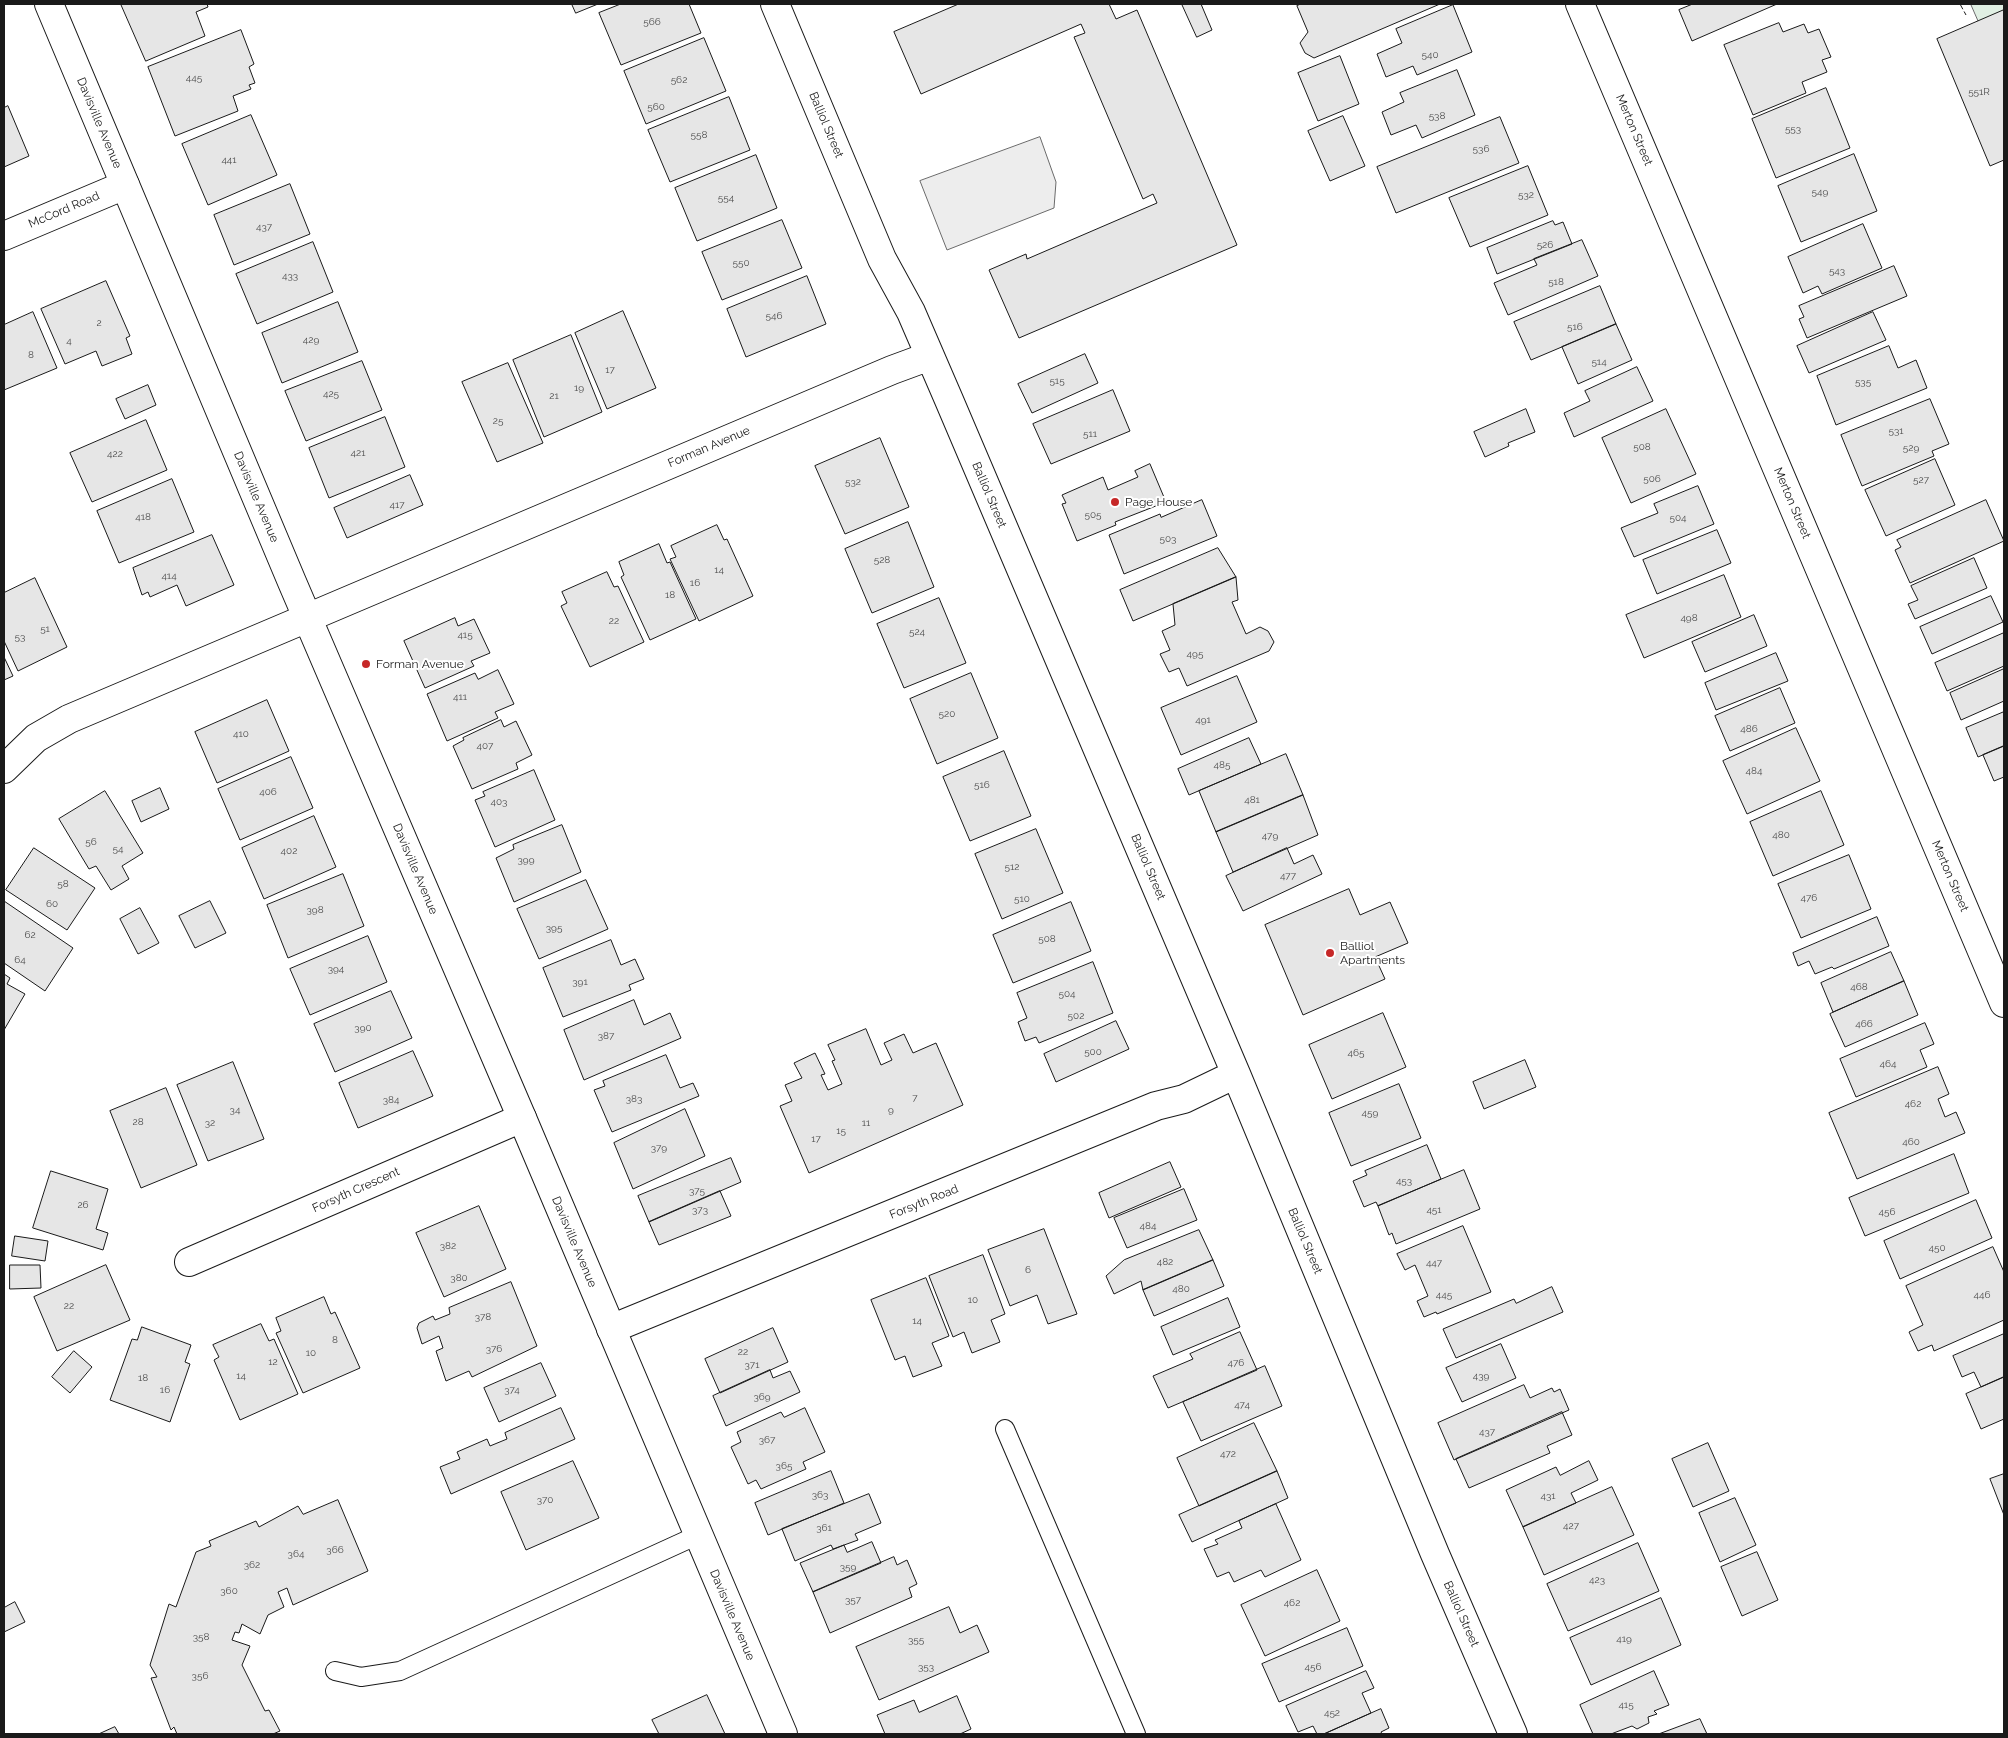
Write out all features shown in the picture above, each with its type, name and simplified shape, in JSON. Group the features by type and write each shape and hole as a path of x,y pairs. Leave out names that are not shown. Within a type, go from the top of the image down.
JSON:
{"street":[{"name":"Davisville Avenue","path":"49,4 307,617 522,1118 782,1734"},
{"name":"Balliol Street","path":"776,4 882,259 911,312 1236,1074 1435,1554 1513,1734"},
{"name":"Merton Street","path":"1580,4 2004,1003"},
{"name":"McCord Road","path":"4,236 125,185"},
{"name":"Forman Avenue","path":"4,769 36,738 69,718 873,378 930,356"},
{"name":"Forsyth Road","path":"611,1329 1156,1106 1184,1099 1236,1074"},
{"name":"Forsyth Crescent","path":"190,1262 522,1118"}],"lane":[{"path":"1005,1429 1136,1734"},
{"path":"335,1671 361,1677 400,1672 698,1535"}],"green space":[{"path":"1971,4 2004,4 2004,80"}],"shaded area":[{"path":"1040,137 1056,182 1054,208 947,250 920,181"}],"building":[{"path":"121,4 207,4 208,7 196,12 205,36 146,61"},
{"path":"572,4 598,4 576,13"},
{"path":"621,4 689,4 701,33 621,65 599,13"},
{"path":"959,4 1109,4 1116,19 1137,10 1237,245 1019,338 989,270 1026,254 1027,259 1157,203 1153,194 1143,199 1074,37 1085,33 1081,24 921,94 894,32"},
{"path":"1182,4 1201,4 1212,30 1197,37"},
{"path":"1301,4 1440,4 1314,58 1305,53 1300,43 1308,32 1297,6"},
{"path":"1693,4 1777,4 1692,41 1679,10"},
{"path":"1453,5 1472,52 1417,75 1413,66 1386,77 1377,54 1402,43 1396,29"},
{"path":"2004,10 2004,160 1990,166 1937,39"},
{"path":"1779,23 1783,32 1804,24 1808,33 1819,29 1831,57 1822,60 1827,72 1802,82 1806,93 1753,115 1724,45"},
{"path":"241,30 254,64 249,67 255,83 249,85 251,89 233,96 238,111 175,136 148,67"},
{"path":"704,38 726,91 646,124 624,71"},
{"path":"1340,56 1359,104 1318,121 1298,73"},
{"path":"1457,70 1475,115 1422,138 1416,125 1391,135 1382,112 1404,102 1400,93"},
{"path":"1826,88 1850,148 1776,178 1752,119"},
{"path":"729,97 750,150 670,182 648,130"},
{"path":"8,106 29,156 4,167 4,108"},
{"path":"251,115 277,175 208,205 182,144"},
{"path":"1343,116 1365,166 1330,181 1308,131"},
{"path":"1500,117 1519,163 1396,213 1377,167"},
{"path":"1854,154 1877,211 1801,242 1778,186"},
{"path":"756,155 777,208 697,241 675,188"},
{"path":"1528,166 1548,215 1470,247 1449,198"},
{"path":"290,184 310,234 234,265 214,215"},
{"path":"782,220 802,268 722,300 702,252"},
{"path":"1553,221 1555,225 1563,222 1572,244 1497,274 1487,248"},
{"path":"1863,224 1882,268 1822,294 1818,286 1803,293 1788,257"},
{"path":"1582,240 1598,276 1508,315 1494,283 1537,265 1534,259"},
{"path":"313,242 333,292 257,324 236,274"},
{"path":"1894,266 1907,296 1807,338 1799,319 1804,317 1799,306"},
{"path":"807,276 826,324 746,357 727,309"},
{"path":"106,281 130,336 126,338 132,354 102,366 96,351 65,364 41,309"},
{"path":"1600,286 1616,324 1531,360 1514,322"},
{"path":"338,302 358,352 282,383 262,333"},
{"path":"623,311 656,388 607,409 575,333"},
{"path":"33,312 57,368 4,390 4,325"},
{"path":"1873,312 1886,340 1809,373 1797,346"},
{"path":"1616,324 1632,360 1578,384 1562,347"},
{"path":"571,335 602,412 544,437 513,360"},
{"path":"1889,346 1898,368 1916,360 1927,388 1836,425 1817,376"},
{"path":"1085,354 1098,383 1032,413 1018,384"},
{"path":"362,361 382,410 306,441 285,391"},
{"path":"508,363 543,443 497,462 462,382"},
{"path":"1637,367 1653,401 1574,437 1564,413 1590,401 1585,391"},
{"path":"148,385 156,405 125,419 116,399"},
{"path":"1113,390 1130,431 1051,464 1033,424"},
{"path":"1930,399 1949,444 1932,451 1934,456 1862,486 1841,435"},
{"path":"1526,409 1535,432 1508,443 1509,446 1485,457 1474,432"},
{"path":"1666,409 1696,474 1631,503 1602,438"},
{"path":"385,417 405,467 329,498 309,448"},
{"path":"146,420 167,470 92,502 70,453"},
{"path":"880,438 909,507 845,534 815,466"},
{"path":"1935,459 1955,505 1886,536 1865,490"},
{"name":"Page House","path":"1150,464 1166,502 1115,522 1116,525 1077,541 1062,504 1066,503 1062,495 1103,477 1108,490 1138,477 1135,471"},
{"path":"410,475 423,505 347,538 334,508"},
{"path":"172,479 194,532 119,563 97,511"},
{"path":"1698,486 1714,524 1634,557 1621,528 1658,513 1654,504"},
{"path":"1202,500 1217,536 1124,574 1109,535 1160,514 1161,517"},
{"path":"1986,500 2004,541 1910,583 1895,550 1901,547 1897,540"},
{"path":"908,522 934,587 872,613 845,549"},
{"path":"717,525 724,540 727,539 753,596 699,621 670,559 676,557 671,546"},
{"path":"1717,530 1731,563 1657,594 1643,560"},
{"path":"212,535 234,585 186,606 177,585 150,597 148,592 142,595 133,568"},
{"path":"659,544 667,563 670,562 696,619 650,640 621,577 624,575 619,562"},
{"path":"1218,548 1236,577 1133,621 1120,590"},
{"path":"1974,558 1987,588 1915,619 1908,604 1918,600 1911,586"},
{"path":"607,572 614,587 618,586 644,642 590,667 561,606 567,603 562,592"},
{"path":"1724,575 1741,617 1644,658 1626,615"},
{"path":"1236,577 1238,600 1232,602 1246,634 1260,627 1268,631 1274,642 1269,651 1187,686 1179,668 1169,672 1160,654 1170,650 1162,631 1175,625 1173,604"},
{"path":"35,578 67,647 18,671 4,641 4,593"},
{"path":"1991,596 2003,622 1932,654 1920,627"},
{"path":"939,598 966,663 904,688 877,624"},
{"path":"1754,615 1767,646 1705,672 1692,642"},
{"path":"455,618 458,626 474,619 490,653 471,661 474,666 425,688 404,641"},
{"path":"2004,633 2004,666 1947,691 1935,663"},
{"path":"1776,653 1788,681 1716,710 1705,683"},
{"path":"4,657 13,676 4,680"},
{"path":"2004,669 2004,701 1961,720 1950,693"},
{"path":"498,670 514,704 495,712 498,718 447,741 427,694 475,673 478,679"},
{"path":"971,673 998,738 937,764 910,699"},
{"path":"1237,676 1257,722 1181,755 1161,708"},
{"path":"1780,688 1795,723 1730,751 1715,716"},
{"path":"267,700 289,751 217,783 195,732"},
{"path":"2004,712 2004,746 1978,757 1966,728"},
{"path":"501,720 504,727 516,721 532,755 516,763 518,769 472,789 453,746 464,740 463,738"},
{"path":"1796,728 1820,781 1747,814 1723,761"},
{"path":"1249,738 1261,764 1189,795 1178,769"},
{"path":"2004,746 2004,777 1994,781 1983,755"},
{"path":"1004,751 1031,816 970,841 943,777"},
{"path":"1286,754 1303,795 1216,832 1199,791"},
{"path":"291,757 313,808 240,840 218,789"},
{"path":"534,770 555,820 495,847 475,800 485,796 483,792"},
{"path":"160,788 169,809 141,822 132,801"},
{"path":"105,791 143,853 122,866 129,879 111,890 96,866 89,869 59,819"},
{"path":"1821,791 1844,845 1773,876 1750,822"},
{"path":"1303,795 1318,835 1233,872 1216,832"},
{"path":"314,816 336,867 264,899 242,848"},
{"path":"562,825 581,872 514,902 496,858 514,849 513,845"},
{"path":"1036,829 1063,893 1002,919 975,854"},
{"path":"34,848 95,888 67,930 6,890"},
{"path":"1287,848 1294,864 1313,855 1322,874 1243,911 1226,876"},
{"path":"1849,855 1871,909 1801,938 1778,884"},
{"path":"343,874 364,926 288,958 267,905"},
{"path":"586,880 608,929 539,959 517,909"},
{"name":"Balliol Apartments","path":"1349,889 1360,915 1390,902 1408,943 1375,957 1385,979 1303,1015 1265,925"},
{"path":"4,901 73,948 45,991 4,963"},
{"path":"210,901 226,933 195,948 179,916"},
{"path":"1071,902 1091,951 1013,983 993,935"},
{"path":"140,908 159,943 138,954 120,919"},
{"path":"1877,917 1889,946 1834,969 1832,967 1815,974 1809,961 1798,966 1793,953"},
{"path":"368,936 387,982 310,1015 290,969"},
{"path":"611,940 621,965 635,959 644,979 629,985 631,990 563,1017 543,968"},
{"path":"1891,952 1904,981 1833,1012 1821,983"},
{"path":"1093,962 1113,1013 1039,1043 1036,1037 1025,1041 1018,1022 1027,1018 1017,993"},
{"path":"4,974 10,978 7,984 25,994 4,1030"},
{"path":"1904,981 1918,1015 1845,1047 1830,1014"},
{"path":"391,991 412,1038 335,1072 314,1024"},
{"path":"634,1000 644,1025 670,1013 681,1038 584,1080 564,1030"},
{"path":"1383,1013 1406,1067 1332,1099 1309,1045"},
{"path":"1116,1021 1129,1049 1056,1082 1044,1054"},
{"path":"1925,1023 1934,1044 1920,1050 1927,1067 1856,1097 1840,1059"},
{"path":"866,1029 881,1065 892,1060 884,1043 904,1034 913,1053 936,1043 963,1105 809,1173 780,1106 792,1101 785,1085 802,1078 794,1063 815,1053 825,1074 821,1075 828,1090 842,1084 832,1061 835,1060 828,1045"},
{"path":"413,1051 433,1096 358,1128 339,1083"},
{"path":"666,1055 680,1088 693,1083 699,1096 612,1132 594,1090 605,1086 603,1081"},
{"path":"1525,1060 1536,1087 1484,1109 1473,1082"},
{"path":"233,1062 264,1139 208,1161 177,1085"},
{"path":"1938,1067 1949,1094 1938,1099 1945,1117 1956,1112 1965,1133 1857,1179 1829,1113"},
{"path":"1399,1084 1421,1138 1351,1166 1329,1113"},
{"path":"166,1088 197,1165 141,1188 110,1111"},
{"path":"685,1109 705,1156 633,1189 614,1143"},
{"path":"1427,1145 1441,1179 1378,1206 1376,1202 1364,1207 1353,1181 1367,1175 1365,1171"},
{"path":"1954,1154 1969,1193 1865,1236 1849,1198"},
{"path":"731,1158 741,1182 649,1222 638,1196"},
{"path":"1170,1162 1181,1187 1109,1218 1099,1193"},
{"path":"1464,1170 1480,1209 1396,1244 1392,1233 1389,1235 1378,1206"},
{"path":"51,1171 108,1189 96,1229 108,1233 103,1250 33,1228"},
{"path":"1184,1189 1197,1220 1127,1248 1114,1218"},
{"path":"720,1191 731,1216 659,1245 649,1222"},
{"path":"1976,1200 1992,1238 1900,1279 1884,1241"},
{"path":"479,1206 506,1269 444,1297 416,1233"},
{"path":"1463,1226 1491,1292 1437,1314 1436,1312 1424,1317 1417,1301 1428,1296 1415,1265 1405,1270 1397,1254"},
{"path":"1044,1229 1077,1314 1048,1324 1037,1295 1010,1306 988,1250"},
{"path":"1199,1230 1213,1260 1143,1290 1141,1281 1114,1294 1106,1276 1124,1260"},
{"path":"15,1236 48,1241 45,1261 12,1256"},
{"path":"1993,1247 2004,1272 2004,1320 1934,1351 1932,1345 1918,1351 1909,1332 1923,1325 1906,1286"},
{"path":"983,1255 1005,1314 991,1320 1000,1342 972,1353 964,1332 953,1337 929,1276"},
{"path":"1213,1260 1224,1286 1154,1316 1143,1290"},
{"path":"10,1265 40,1265 41,1288 10,1289"},
{"path":"106,1265 130,1320 57,1351 34,1297"},
{"path":"926,1278 949,1336 932,1343 942,1366 913,1377 905,1356 895,1360 871,1300"},
{"path":"511,1282 537,1346 472,1377 469,1371 446,1381 436,1351 443,1348 439,1336 422,1344 417,1328 419,1323 433,1316 435,1320 450,1314 449,1308"},
{"path":"1552,1287 1563,1312 1456,1358 1443,1329 1514,1299 1516,1303"},
{"path":"324,1297 331,1314 335,1312 360,1368 303,1393 276,1333 281,1331 276,1318"},
{"path":"1228,1298 1240,1327 1173,1355 1161,1327"},
{"path":"261,1324 269,1341 274,1339 298,1394 240,1420 214,1360 219,1357 213,1345"},
{"path":"142,1327 191,1345 185,1362 190,1364 170,1422 110,1400 132,1339 137,1340"},
{"path":"773,1328 788,1362 720,1393 705,1359"},
{"path":"1240,1332 1257,1370 1168,1408 1153,1376 1193,1359 1190,1354"},
{"path":"2004,1334 2004,1377 1981,1387 1974,1372 1962,1377 1953,1356"},
{"path":"1501,1344 1516,1378 1462,1402 1446,1368"},
{"path":"74,1351 92,1367 70,1393 52,1377"},
{"path":"541,1363 556,1396 499,1422 484,1388"},
{"path":"1265,1366 1282,1406 1201,1441 1183,1402"},
{"path":"770,1370 773,1378 790,1371 800,1392 726,1426 713,1396"},
{"path":"2004,1377 2004,1419 1981,1429 1966,1394"},
{"path":"1524,1385 1530,1398 1552,1388 1554,1392 1560,1389 1569,1410 1454,1460 1438,1423"},
{"path":"561,1408 575,1439 451,1494 440,1467 460,1459 457,1452 487,1439 490,1446 507,1439 505,1433"},
{"path":"805,1408 825,1452 803,1462 806,1469 761,1489 756,1480 748,1484 731,1447 741,1442 737,1432 781,1412 784,1417"},
{"path":"1562,1412 1572,1435 1547,1446 1550,1453 1469,1488 1456,1459"},
{"path":"1254,1423 1277,1471 1199,1506 1177,1458"},
{"path":"1708,1443 1729,1491 1693,1507 1672,1459"},
{"path":"573,1461 599,1518 526,1550 501,1492"},
{"path":"1589,1461 1598,1480 1571,1493 1576,1503 1523,1527 1506,1490 1556,1467 1560,1475"},
{"path":"831,1471 844,1503 768,1535 755,1503"},
{"path":"1277,1471 1288,1498 1192,1542 1179,1515"},
{"path":"2004,1474 2004,1515 1990,1479"},
{"path":"1612,1487 1634,1535 1544,1575 1523,1527"},
{"path":"869,1494 881,1523 855,1534 858,1540 833,1549 831,1545 795,1561 782,1529"},
{"path":"1735,1498 1756,1545 1720,1562 1699,1513"},
{"path":"338,1500 368,1571 293,1605 287,1588 278,1592 284,1607 268,1615 260,1634 242,1624 239,1633 235,1632 232,1640 250,1646 242,1665 265,1711 269,1710 280,1731 273,1734 177,1734 174,1727 171,1730 151,1678 157,1677 150,1665 169,1604 176,1607 196,1552 211,1546 209,1541 256,1521 259,1527 298,1506 303,1514"},
{"path":"1276,1504 1301,1560 1265,1577 1261,1570 1234,1582 1229,1572 1217,1577 1204,1549 1218,1544 1215,1540 1242,1528 1239,1521"},
{"path":"872,1542 881,1563 813,1592 800,1563 844,1545 847,1552"},
{"path":"1638,1543 1659,1591 1568,1631 1547,1584"},
{"path":"1757,1552 1778,1600 1742,1616 1721,1567"},
{"path":"894,1557 897,1565 907,1560 917,1584 909,1588 912,1597 830,1633 813,1592"},
{"path":"1317,1570 1340,1621 1265,1656 1241,1605"},
{"path":"1661,1598 1681,1645 1591,1685 1570,1638"},
{"path":"15,1602 25,1622 4,1632 4,1608"},
{"path":"949,1607 960,1633 977,1625 989,1652 879,1700 856,1647"},
{"path":"1347,1628 1363,1666 1279,1702 1262,1664"},
{"path":"1366,1671 1374,1688 1362,1693 1371,1713 1324,1734 1317,1734 1313,1726 1298,1732 1286,1706"},
{"path":"1654,1671 1669,1705 1654,1711 1657,1714 1648,1717 1649,1723 1637,1729 1632,1726 1611,1734 1593,1734 1580,1705"},
{"path":"707,1695 725,1734 659,1734 652,1720"},
{"path":"957,1696 971,1729 960,1734 885,1734 877,1715 914,1700 919,1712"},
{"path":"1381,1709 1389,1728 1381,1732 1382,1734 1324,1734"},
{"path":"1700,1719 1707,1734 1659,1734"},
{"path":"115,1727 119,1734 99,1734"}],"fence":[{"path":"1960,4 1966,15"}],"place":[{"name":"Page House","path":"1115,502"},
{"name":"Forman Avenue","path":"366,664"},
{"name":"Balliol Apartments","path":"1330,953"}]}
